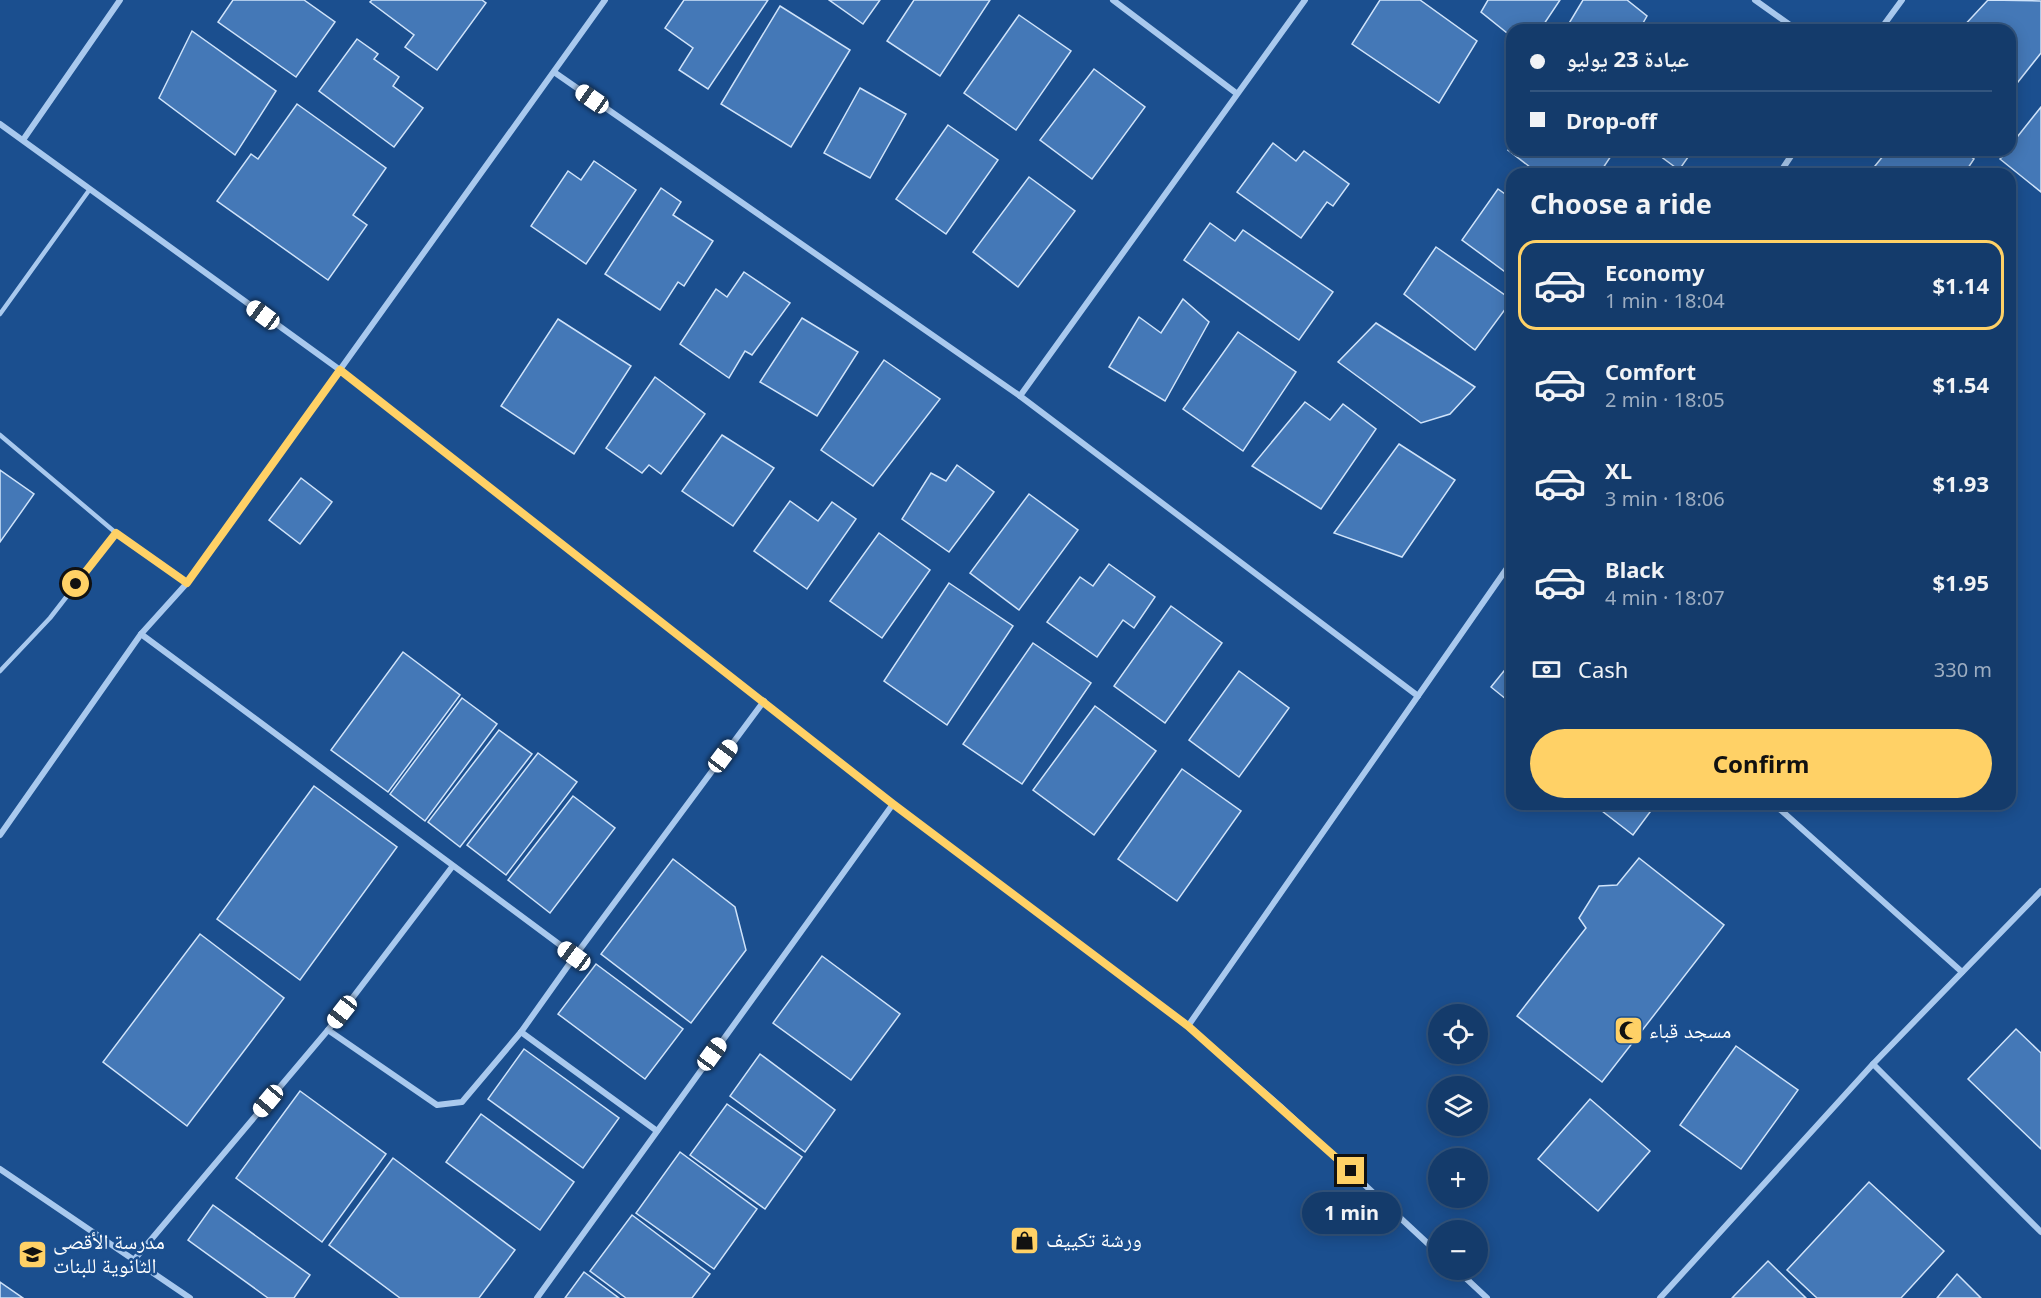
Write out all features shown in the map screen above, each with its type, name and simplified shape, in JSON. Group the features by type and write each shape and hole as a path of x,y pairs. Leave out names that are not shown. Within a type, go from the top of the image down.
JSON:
{"street":[{"path":"23,140 120,0"},
{"path":"0,835 141,634 187,583 605,0"},
{"path":"1113,0 1236,93"},
{"path":"1020,396 1305,0"},
{"path":"1755,0 1789,24"},
{"path":"1884,24 1902,0"},
{"path":"554,72 1020,396 1418,696"},
{"path":"0,124 340,370 893,804 1188,1026 1280,1106 1428,1244"},
{"path":"1188,1026 1505,572"},
{"path":"141,634 574,956"},
{"path":"328,1030 437,1104 448,1105 462,1102 521,1032 574,956 764,701"},
{"path":"537,1298 893,804"},
{"path":"1781,810 1962,972"},
{"path":"134,1261 328,1030 452,867"},
{"path":"1660,1298 1873,1064 2041,891"},
{"path":"521,1032 657,1131"},
{"path":"1873,1064 2041,1232"},
{"path":"0,1169 190,1298"},
{"path":"1468,1280 1487,1298"}],"lane":[{"path":"0,314 90,189"},
{"path":"0,435 116,533 187,583"},
{"path":"0,671 50,618 116,533"}],"building":[{"path":"233,0 304,0 335,22 296,77 218,22"},
{"path":"372,0 482,0 486,3 437,70 405,47 414,35 370,2"},
{"path":"684,0 768,0 708,89 679,70 693,48 665,28"},
{"path":"829,0 880,0 863,24"},
{"path":"914,0 990,0 940,76 887,41"},
{"path":"1380,0 1420,0 1477,41 1439,103 1352,44"},
{"path":"1488,0 1560,0 1544,24 1506,24 1506,32 1481,12"},
{"path":"1583,0 1627,0 1647,16 1642,24 1569,24"},
{"path":"1988,0 2041,1 2041,53 2016,84 2016,24 1966,24"},
{"path":"780,6 850,50 791,147 721,104"},
{"path":"1019,15 1071,51 1016,130 964,93"},
{"path":"192,31 276,91 235,155 159,98"},
{"path":"357,39 378,54 374,59 399,77 393,86 423,108 394,147 319,91"},
{"path":"1094,69 1145,107 1092,179 1040,140"},
{"path":"860,88 906,114 870,178 824,153"},
{"path":"297,104 386,168 353,215 367,225 328,280 217,201 251,154 258,159"},
{"path":"2041,107 2041,192 2016,172 2016,168 2011,168 2000,159 2003,156 2016,156 2016,138"},
{"path":"948,125 998,160 946,234 896,199"},
{"path":"1273,143 1296,161 1304,151 1349,184 1333,206 1327,202 1301,238 1237,192"},
{"path":"1516,156 1611,156 1603,168 1531,168"},
{"path":"1660,156 1689,156 1680,168 1676,168"},
{"path":"1883,156 1970,156 1974,159 1968,168 1877,168 1875,166"},
{"path":"594,161 636,190 586,264 531,226 568,171 581,180"},
{"path":"1029,177 1075,211 1018,287 973,252"},
{"path":"661,188 681,202 673,215 713,241 684,286 678,282 660,310 605,274"},
{"path":"1498,189 1506,195 1506,273 1462,240"},
{"path":"1210,223 1235,241 1243,230 1333,292 1299,340 1184,260"},
{"path":"1436,247 1506,296 1506,308 1475,350 1404,294"},
{"path":"744,272 790,303 752,355 745,351 729,378 680,344 716,289 727,297"},
{"path":"1183,299 1209,322 1165,401 1109,367 1139,317 1161,333"},
{"path":"802,318 858,352 817,416 760,382"},
{"path":"558,319 631,366 574,454 501,406"},
{"path":"1376,323 1475,387 1450,414 1421,423 1338,362"},
{"path":"1238,332 1296,372 1243,451 1183,409"},
{"path":"884,360 940,399 873,486 821,450"},
{"path":"655,377 705,414 661,474 649,465 642,473 606,448"},
{"path":"1305,402 1330,420 1343,404 1376,429 1321,509 1252,466"},
{"path":"722,435 774,468 733,526 682,491"},
{"path":"1399,444 1455,480 1402,557 1334,533"},
{"path":"957,465 994,492 949,552 902,519 931,473 946,481"},
{"path":"0,470 34,494 0,542"},
{"path":"301,478 332,502 300,544 269,520"},
{"path":"1029,494 1078,530 1019,610 970,573"},
{"path":"790,501 818,521 832,502 856,519 807,589 754,551"},
{"path":"879,533 930,570 882,638 830,601"},
{"path":"1109,564 1155,597 1134,628 1123,620 1097,657 1047,622 1080,577 1093,586"},
{"path":"949,583 1013,626 947,725 884,681"},
{"path":"1171,606 1222,643 1165,723 1114,686"},
{"path":"1033,643 1091,683 1022,784 963,744"},
{"path":"403,652 460,695 388,792 331,750"},
{"path":"1506,668 1506,699 1491,687"},
{"path":"1239,671 1289,708 1239,777 1189,740"},
{"path":"462,698 497,724 425,821 390,794"},
{"path":"1095,706 1156,751 1094,835 1033,790"},
{"path":"499,730 532,754 460,847 428,822"},
{"path":"538,753 577,782 506,875 467,845"},
{"path":"1182,769 1241,811 1177,901 1118,859"},
{"path":"314,786 397,847 300,980 217,919"},
{"path":"573,796 615,828 550,913 508,880"},
{"path":"1601,810 1652,810 1633,835"},
{"path":"1639,858 1724,925 1602,1082 1517,1016 1586,928 1579,918 1599,886 1617,885"},
{"path":"673,859 735,907 746,950 691,1023 601,954"},
{"path":"200,934 284,998 187,1126 103,1062"},
{"path":"822,956 900,1014 851,1080 773,1023"},
{"path":"596,964 683,1029 645,1079 558,1014"},
{"path":"2016,1029 2041,1053 2041,1149 1968,1079"},
{"path":"1736,1046 1798,1090 1741,1169 1680,1125"},
{"path":"524,1049 619,1118 583,1168 488,1099"},
{"path":"760,1054 835,1110 805,1152 730,1096"},
{"path":"300,1091 386,1154 322,1242 236,1178"},
{"path":"1590,1099 1650,1151 1598,1211 1538,1159"},
{"path":"727,1104 802,1157 765,1209 690,1155"},
{"path":"481,1114 574,1182 540,1230 446,1162"},
{"path":"680,1152 757,1209 714,1269 636,1213"},
{"path":"393,1158 515,1250 479,1298 400,1298 329,1245"},
{"path":"1869,1182 1944,1251 1901,1298 1817,1298 1787,1270"},
{"path":"213,1205 310,1275 294,1298 268,1298 188,1240"},
{"path":"632,1215 710,1274 692,1298 626,1298 590,1271"},
{"path":"1768,1261 1806,1298 1732,1298"},
{"path":"584,1272 619,1298 565,1298"},
{"path":"1957,1274 1981,1298 1937,1298"},
{"path":"0,1282 23,1298 0,1298"}],"place":[{"name":"مسجد قباء","path":"1628,1031"},
{"name":"ورشة تكييف","path":"1025,1240"},
{"name":"مدرسة الأقصى الثانوية للبنات","path":"32,1254"}],"route":[{"path":"76,584 116,533 187,583 340,370 893,804 1188,1026 1351,1171"}]}
